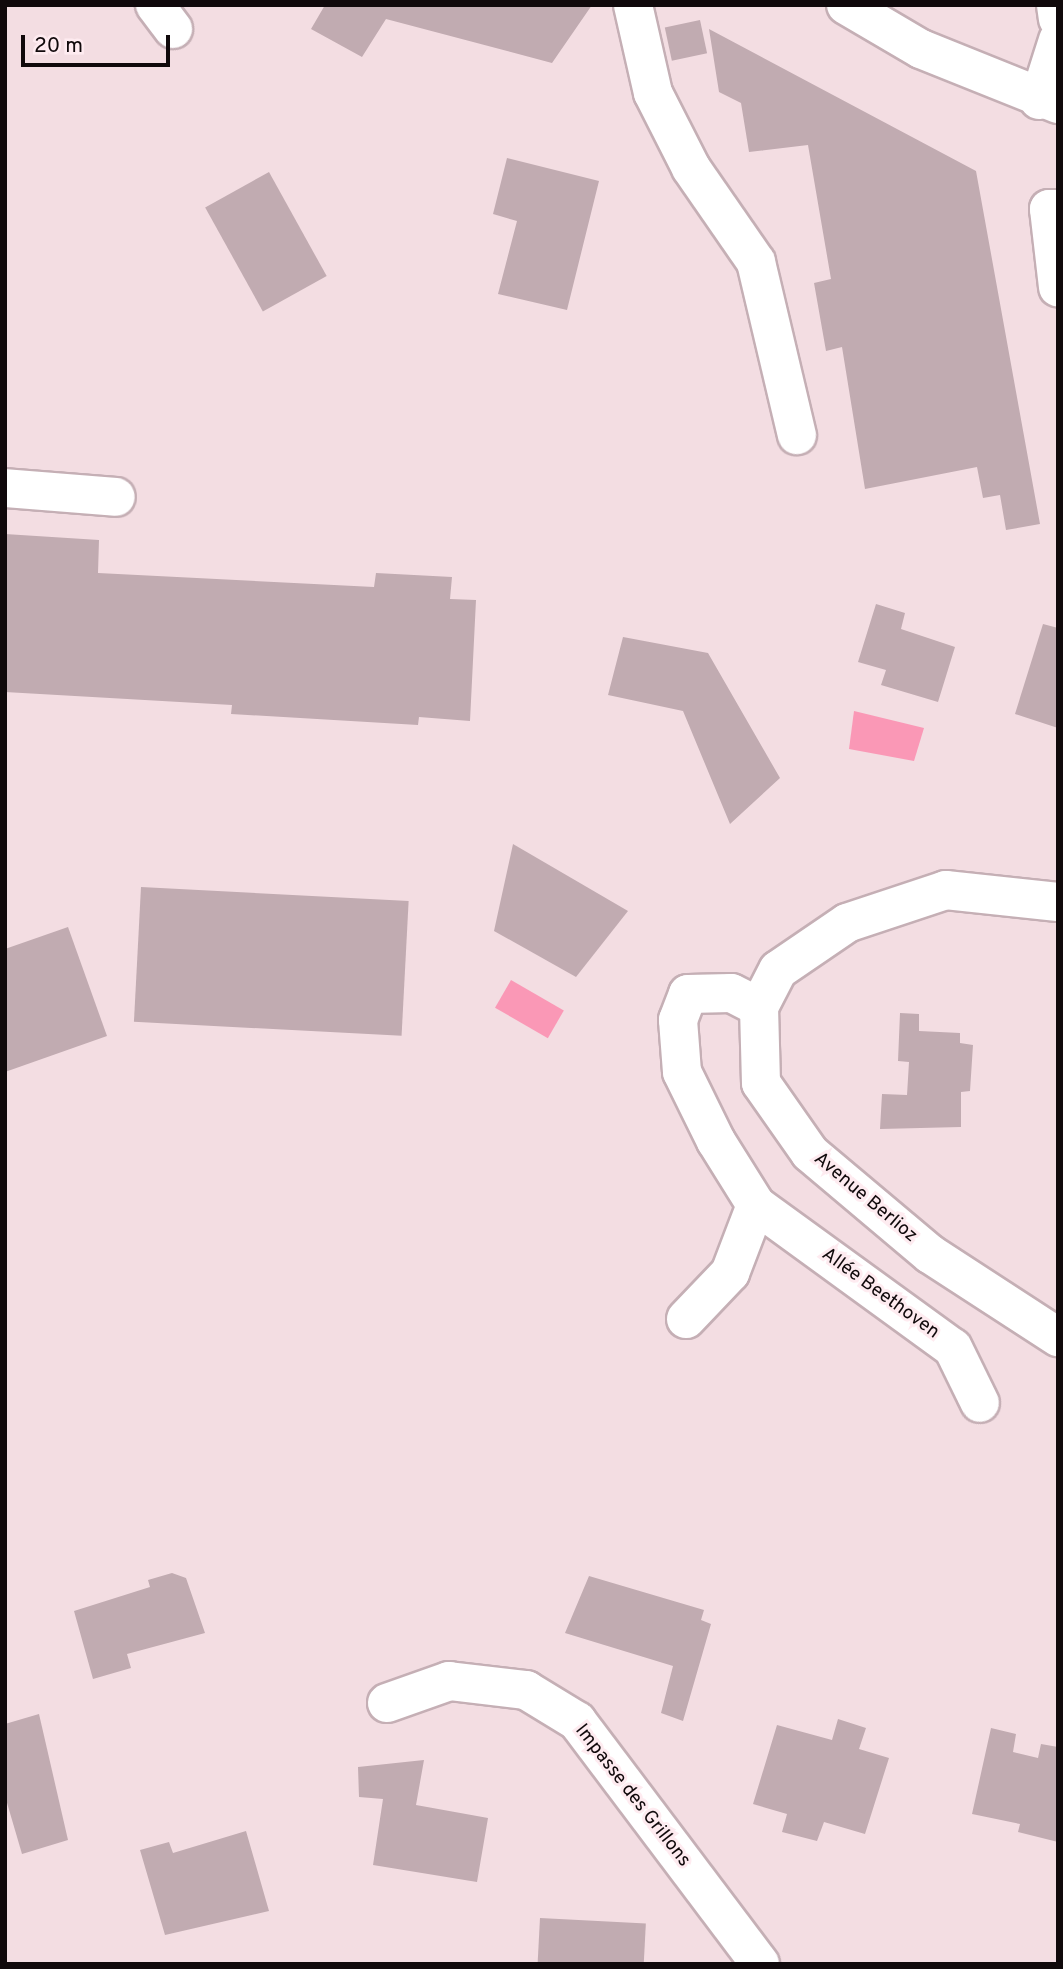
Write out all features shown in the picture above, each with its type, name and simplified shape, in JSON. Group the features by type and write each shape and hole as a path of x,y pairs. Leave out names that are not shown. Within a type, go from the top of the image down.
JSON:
{"street":[{"path":"634,5 653,93 691,168 756,262 797,435"},
{"path":"846,5 921,49 1048,102 1058,40"},
{"path":"1056,5 1058,19"},
{"path":"1058,209 1049,209 1058,287"},
{"path":"5,488 116,497"},
{"name":"Avenue Berlioz","path":"1058,902 946,890 848,923 778,970 759,1007 761,1083 810,1153 930,1254 1058,1337"},
{"name":"Allée Beethoven","path":"759,1007 731,993 688,994 678,1020 682,1072 756,1205 953,1348 980,1403"},
{"path":"686,1319 730,1273 756,1205"},
{"name":"Impasse des Grillons","path":"387,1703 449,1681 526,1690 577,1721 760,1964"}],"shaded area":[{"path":"854,711 924,728 914,761 849,749"},
{"path":"511,980 564,1010 548,1038 495,1008"}],"building":[{"path":"325,5 592,5 552,63 386,19 362,57 311,29"},
{"path":"700,20 707,53 672,61 665,27"},
{"path":"709,29 976,171 1040,524 1006,530 1000,495 983,498 977,467 865,489 842,347 826,351 814,283 831,279 808,145 749,152 741,103 719,92"},
{"path":"507,158 599,181 567,310 498,294 517,221 493,214"},
{"path":"269,172 327,276 263,311 205,207"},
{"path":"5,534 99,540 98,573 374,587 376,573 452,577 450,599 476,600 470,721 419,717 418,725 231,714 232,705 5,692"},
{"path":"876,604 905,613 901,629 955,647 938,702 881,685 886,670 858,662"},
{"path":"1043,624 1058,628 1058,728 1015,714"},
{"path":"623,637 708,653 780,778 730,824 683,711 608,695"},
{"path":"513,844 628,911 576,977 494,931"},
{"path":"141,887 409,901 402,1036 134,1022"},
{"path":"68,927 107,1036 5,1072 5,949"},
{"path":"900,1013 919,1014 919,1031 960,1033 960,1043 973,1045 970,1091 961,1092 961,1127 880,1129 882,1094 907,1095 909,1062 898,1061"},
{"path":"172,1573 186,1578 205,1633 127,1654 131,1668 93,1679 74,1611 150,1587 148,1580"},
{"path":"589,1576 704,1610 701,1620 711,1624 683,1721 661,1713 673,1666 565,1633"},
{"path":"39,1714 68,1840 22,1854 5,1796 5,1724"},
{"path":"838,1719 866,1728 859,1749 889,1758 865,1834 824,1822 817,1841 782,1832 787,1814 753,1804 777,1725 832,1740"},
{"path":"991,1728 1016,1734 1013,1752 1038,1758 1041,1744 1058,1747 1058,1842 1018,1832 1020,1824 972,1814"},
{"path":"424,1760 416,1805 488,1818 477,1882 373,1865 383,1799 359,1797 358,1767"},
{"path":"246,1831 269,1911 165,1935 140,1850 169,1842 173,1853"},
{"path":"540,1918 646,1924 644,1964 538,1964"}]}
